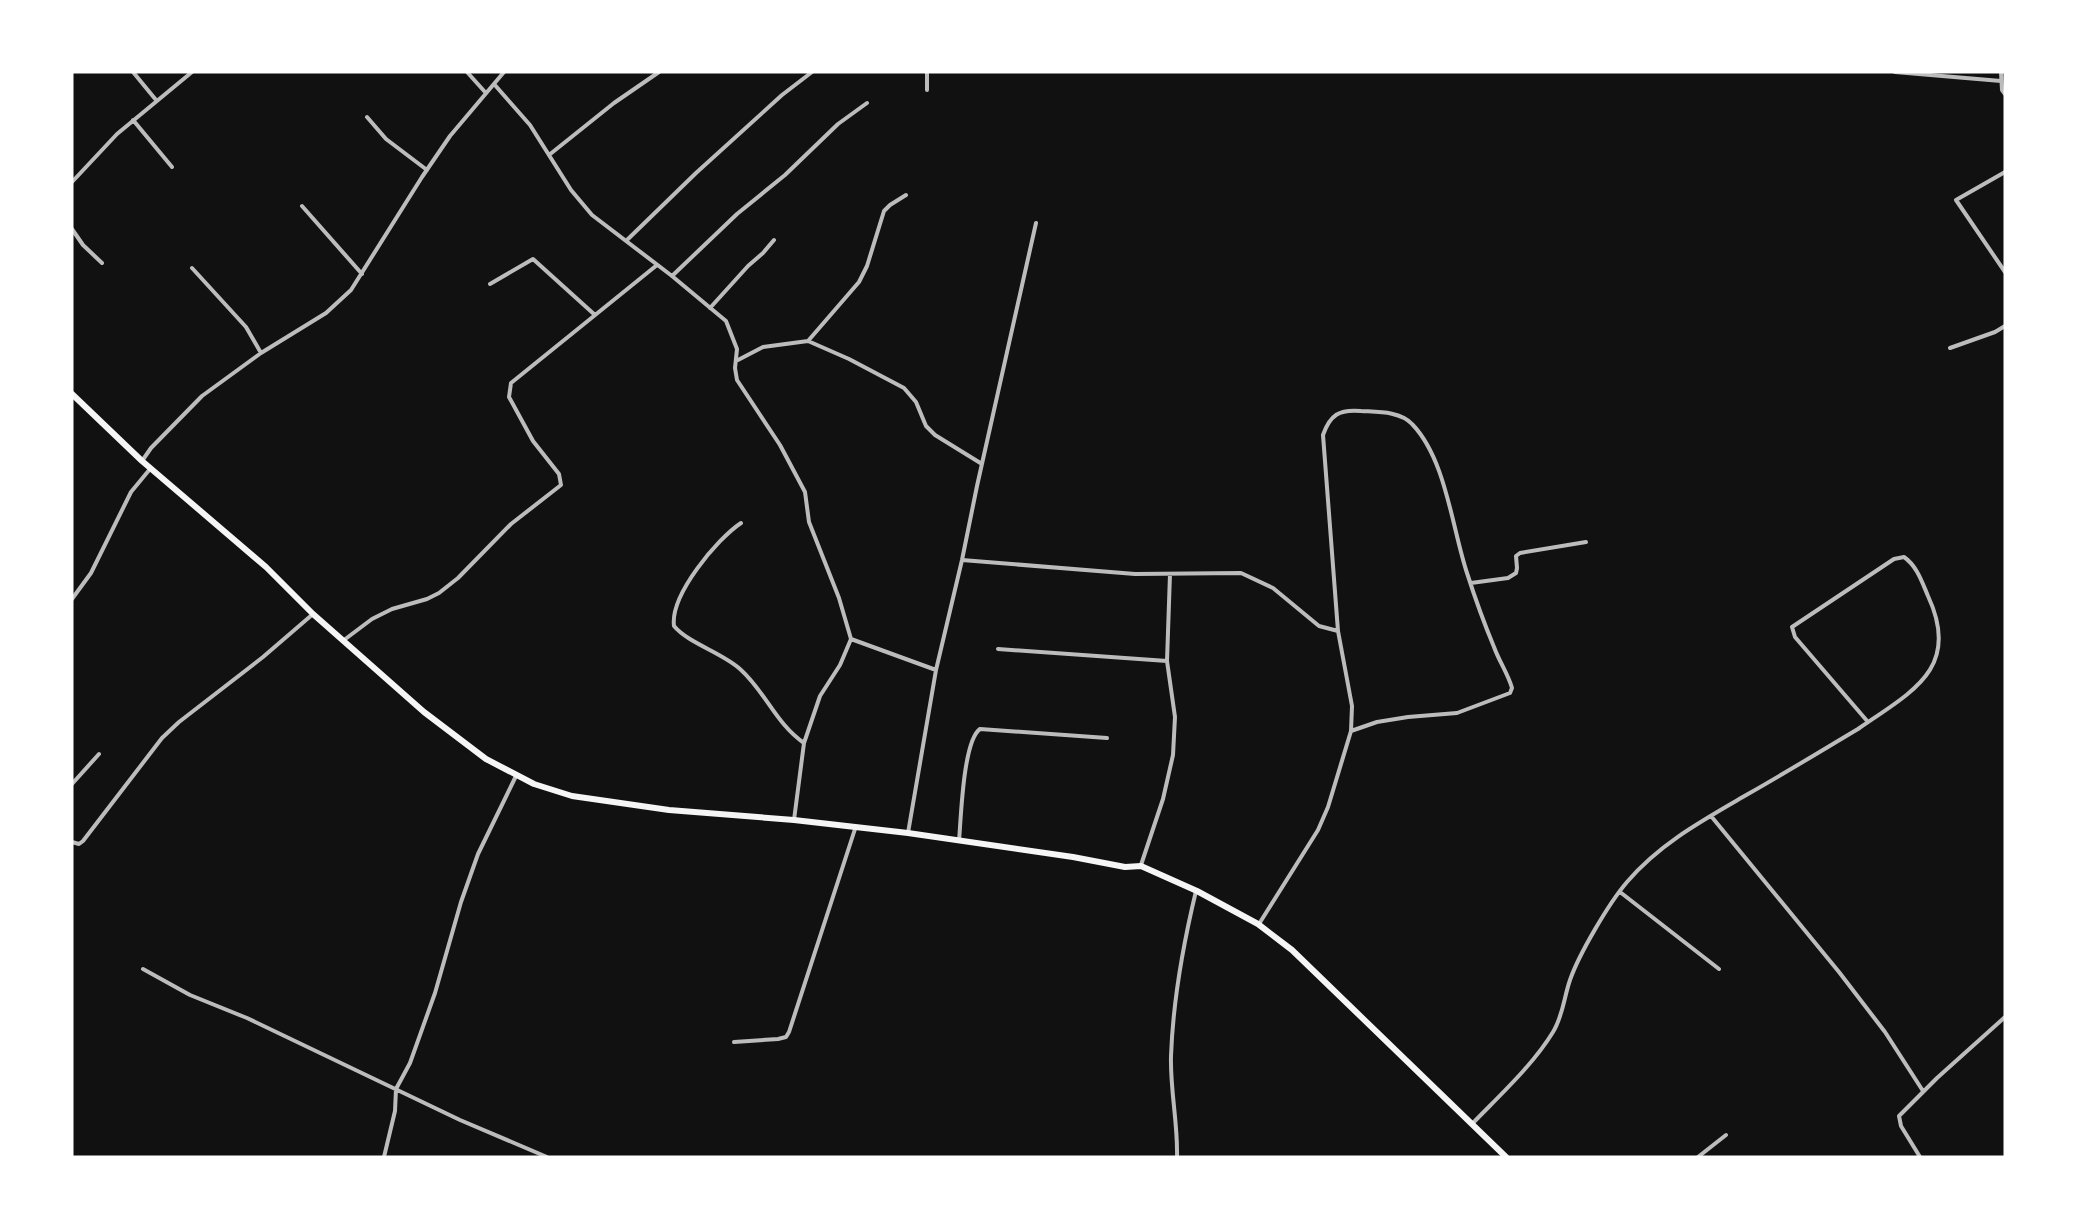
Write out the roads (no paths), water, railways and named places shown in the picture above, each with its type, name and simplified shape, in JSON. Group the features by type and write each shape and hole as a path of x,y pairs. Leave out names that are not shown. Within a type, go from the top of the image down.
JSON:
{"main road":[{"path":"72,394 150,469 266,567 313,614 424,712 458,740 516,776 572,796 609,802 669,810 794,820 1073,857 1125,867 1141,866 1197,891 1258,924 1292,950 1506,1157"}],"street":[{"path":"133,72 156,100"},
{"path":"72,182 117,134 192,72"},
{"path":"467,72 485,92"},
{"path":"142,461 151,448 201,396 261,353 326,313 351,290 450,136 504,72"},
{"path":"549,154 614,103 659,72"},
{"path":"627,240 696,173 782,95 812,72"},
{"path":"927,72 927,90"},
{"path":"1895,72 2001,81"},
{"path":"2001,72 2002,90 2005,94"},
{"path":"494,84 530,125 580,203 726,321 736,343 737,380 780,445 805,492 809,522 839,598 851,639 840,665 820,696 804,743 794,820"},
{"path":"672,276 737,214 785,175 838,124 867,103"},
{"path":"367,117 386,139 427,170"},
{"path":"133,120 172,167"},
{"path":"2005,172 1956,200 2005,272"},
{"path":"808,341 859,282 867,266 884,211 906,195"},
{"path":"302,206 362,274"},
{"path":"908,834 936,670 1036,223"},
{"path":"72,229 83,245 102,263"},
{"path":"710,308 774,240"},
{"path":"490,284 533,259 595,315"},
{"path":"344,640 372,619 439,593 458,578 511,524 561,485 559,474 533,441 509,397 508,389 511,382 657,265"},
{"path":"192,268 246,327 261,353"},
{"path":"1950,348 1995,332 2005,326"},
{"path":"737,360 763,347 808,341 849,359 904,388 916,402 926,426 934,435 982,464"},
{"path":"1258,924 1318,830 1328,807 1352,731 1352,706 1338,632 1323,435 1328,423 1340,412 1351,410 1404,417 1413,425 1428,447 1450,507 1471,583 1494,648 1512,686 1512,691 1457,713 1377,722 1352,731"},
{"path":"72,599 91,573 131,492 150,469"},
{"path":"741,523 728,532 694,573 672,615 674,626 740,668 781,723 792,735 804,743"},
{"path":"1471,583 1508,578 1516,573 1516,556 1520,553 1586,542"},
{"path":"1472,1125 1525,1068 1553,1032 1561,1016 1575,970 1620,892 1644,865 1667,844 1868,722 1901,699 1925,678 1935,663 1940,647 1937,615 1916,570 1904,557 1894,559 1792,627 1795,637 1868,722"},
{"path":"962,560 1135,574 1241,573 1273,588 1319,626 1338,632"},
{"path":"1141,866 1158,816 1173,755 1174,717 1167,661 1170,574"},
{"path":"72,842 79,844 83,841 162,738 313,614"},
{"path":"851,639 936,670"},
{"path":"998,649 1167,661"},
{"path":"959,842 964,777 974,736 980,729 1107,738"},
{"path":"72,784 99,754"},
{"path":"384,1157 395,1111 396,1089 410,1063 435,993 461,902 478,854 516,776"},
{"path":"1711,816 1839,972 1885,1032 1923,1091"},
{"path":"734,1042 778,1039 786,1037 789,1032 855,829"},
{"path":"1178,1157 1171,1057 1175,1008 1187,932 1197,891"},
{"path":"1620,892 1719,969"},
{"path":"143,969 190,995 247,1018 460,1120 547,1157"},
{"path":"1920,1157 1901,1126 1898,1119 1901,1113 2005,1017"},
{"path":"1698,1157 1726,1136"}]}
